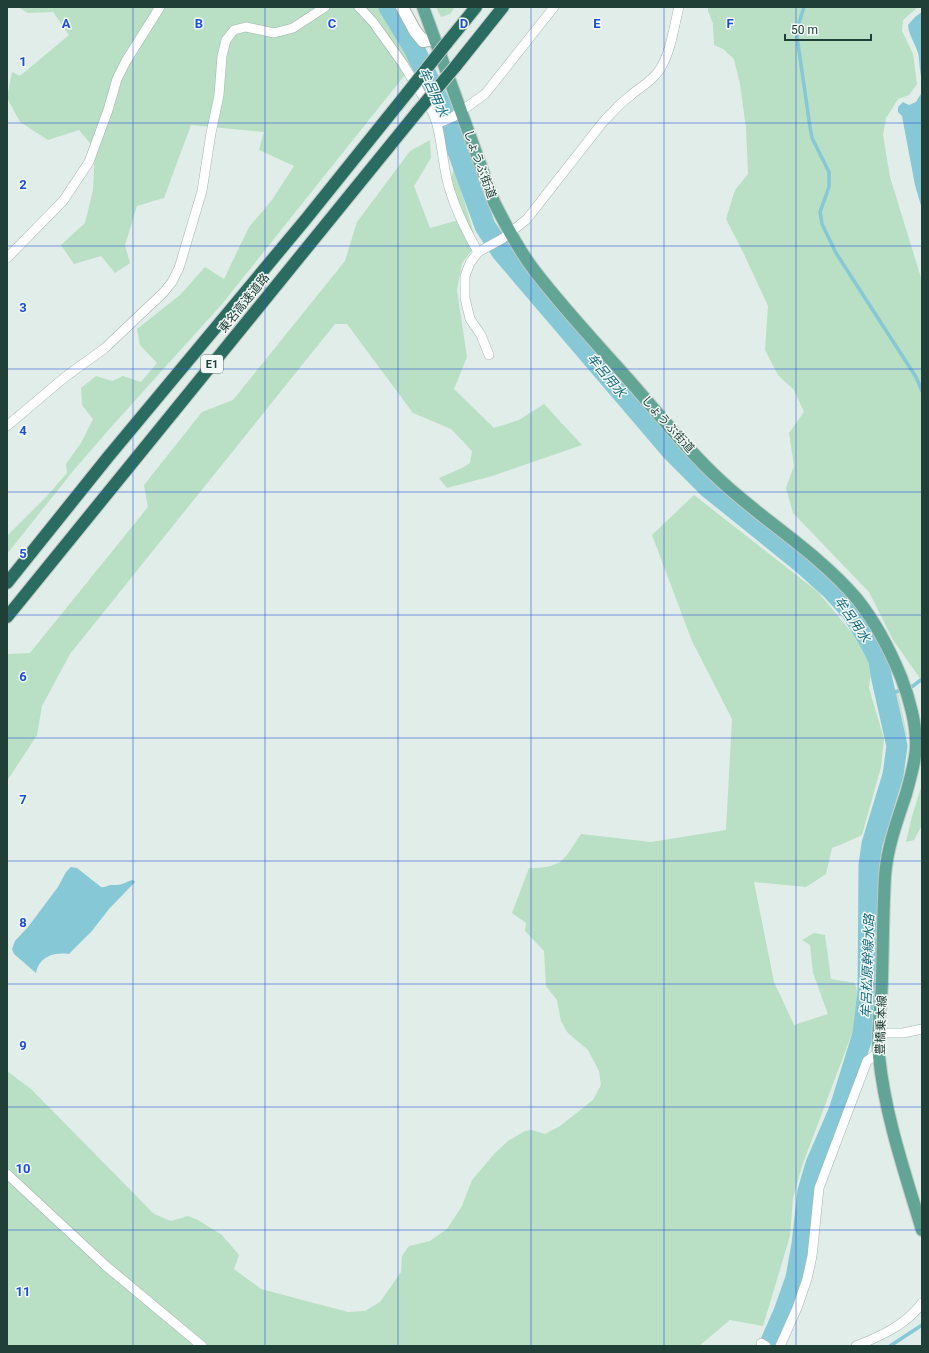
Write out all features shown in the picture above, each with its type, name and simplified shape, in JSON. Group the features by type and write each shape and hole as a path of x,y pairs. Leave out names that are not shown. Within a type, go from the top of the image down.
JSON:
{"highway":[{"name":"東名高速道路","path":"7,583 108,457 306,219 476,7"},
{"name":"東名高速道路","path":"7,617 503,7"}],"main road":[{"name":"しょうぶ街道","path":"422,7 434,39 457,114 494,202 506,236 568,312 692,452 722,482 806,550 833,574 857,599 889,649 908,699"},
{"name":"豊橋乗本線","path":"908,699 914,723 916,747 912,775 890,844 885,871 878,1053 895,1142 922,1230"}],"street":[{"path":"7,426 65,377 105,348 163,293 172,282 179,268 202,191 211,133 219,95 222,56 226,40 234,30 246,26 274,33 293,28 325,7"},
{"path":"359,7 373,22 403,64 439,123 444,164 449,186 463,225 481,251"},
{"path":"402,7 415,31 423,41 434,39"},
{"path":"439,123 457,114 485,94 554,7"},
{"path":"489,355 481,335 470,319 465,298 465,276 470,263 481,251 506,236 527,219 603,122 615,109 650,81 660,70 666,57 680,7"},
{"path":"7,258 63,200 89,162 118,79 126,61 158,8"},
{"path":"879,1033 903,1033 922,1029"},
{"path":"780,1346 797,1308 807,1279 812,1256 819,1188 867,1061 878,1053"},
{"path":"7,1174 106,1266 202,1346"},
{"path":"856,1346 877,1338 903,1322 922,1303"}],"shaded area":[{"path":"875,670 884,670 899,695 907,735 901,754 898,734 887,737 873,684"}],"green space":[{"path":"18,7 381,7 400,35 412,66 222,304 73,471 7,554 7,536 46,497 67,473 66,464 81,443 93,419 82,405 81,388 96,376 112,381 123,376 141,382 157,363 140,345 137,329 180,295 205,267 224,279 249,227 272,200 294,166 259,150 264,132 191,125 164,198 137,206 125,245 130,263 115,273 101,256 74,264 61,245 85,223 93,190 95,149 79,130 48,140 20,122 7,98 12,72 20,76 69,35 53,12 28,13"},
{"path":"436,7 455,7 450,14 441,17"},
{"path":"708,7 918,7 903,20 902,31 913,54 917,84 909,95 898,99 886,118 883,135 890,177 922,281 922,681 893,640 869,592 793,513 786,488 794,466 789,433 804,412 794,390 778,375 765,350 768,306 726,219 735,190 748,174 746,128 740,84 734,59 723,49 714,45 713,24"},
{"path":"430,140 431,158 414,186 430,228 459,220 451,180 454,167 477,244 462,263 457,290 467,357 454,389 494,428 519,420 544,404 582,445 492,476 447,488 439,478 470,463 472,451 451,429 413,413 347,324 335,324 70,654 42,706 37,735 7,781 7,654 30,653 148,507 144,485 202,412 233,400 345,261 357,222 410,151"},
{"path":"694,495 818,592 862,645 872,662 869,688 884,739 881,767 862,835 832,848 826,874 806,887 754,882 774,982 794,1025 828,1014 813,973 810,945 802,940 814,933 825,935 831,979 855,983 859,997 856,1023 802,1166 793,1198 790,1236 763,1326 730,1320 699,1346 7,1346 7,1071 31,1089 154,1214 171,1221 188,1216 198,1220 222,1235 239,1255 234,1269 261,1289 348,1312 365,1311 380,1302 401,1272 402,1256 409,1246 430,1241 447,1229 462,1206 472,1180 495,1153 508,1141 525,1131 532,1130 545,1134 560,1126 593,1100 601,1085 599,1071 588,1050 567,1032 561,1021 557,1000 546,986 544,951 525,931 526,923 512,913 529,868 540,868 556,864 561,861 566,857 581,834 651,842 726,830 732,719 692,641 652,535"},
{"path":"922,785 922,825 914,840 906,842 912,816"}],"water":[{"path":"922,12 922,79 918,53 908,25"},
{"path":"922,92 922,209 915,185 902,116 898,112 898,107 903,102 909,105 916,102"},
{"path":"71,867 77,868 101,887 119,885 133,880 135,882 109,909 91,932 69,954 52,955 44,959 40,963 36,973 14,954 12,949 15,941 28,927"}],"waterway":[{"name":"牟呂用水","path":"389,7 414,48 442,108 485,226 502,252 671,450 709,488 802,563 832,590 851,611 869,640 879,660 897,746 893,775 872,844 869,865 868,993 863,1034 839,1111 816,1164 808,1191 802,1244 796,1278 784,1312 769,1346"},
{"path":"804,7 798,26 797,37 810,127 812,138 829,172 829,187 820,212 822,224 836,253 916,377 922,391"},
{"path":"886,695 913,686 922,679"},
{"path":"890,1346 922,1325"}],"water label":[{"name":"牟呂松原幹線水路","path":"867,966"}]}
